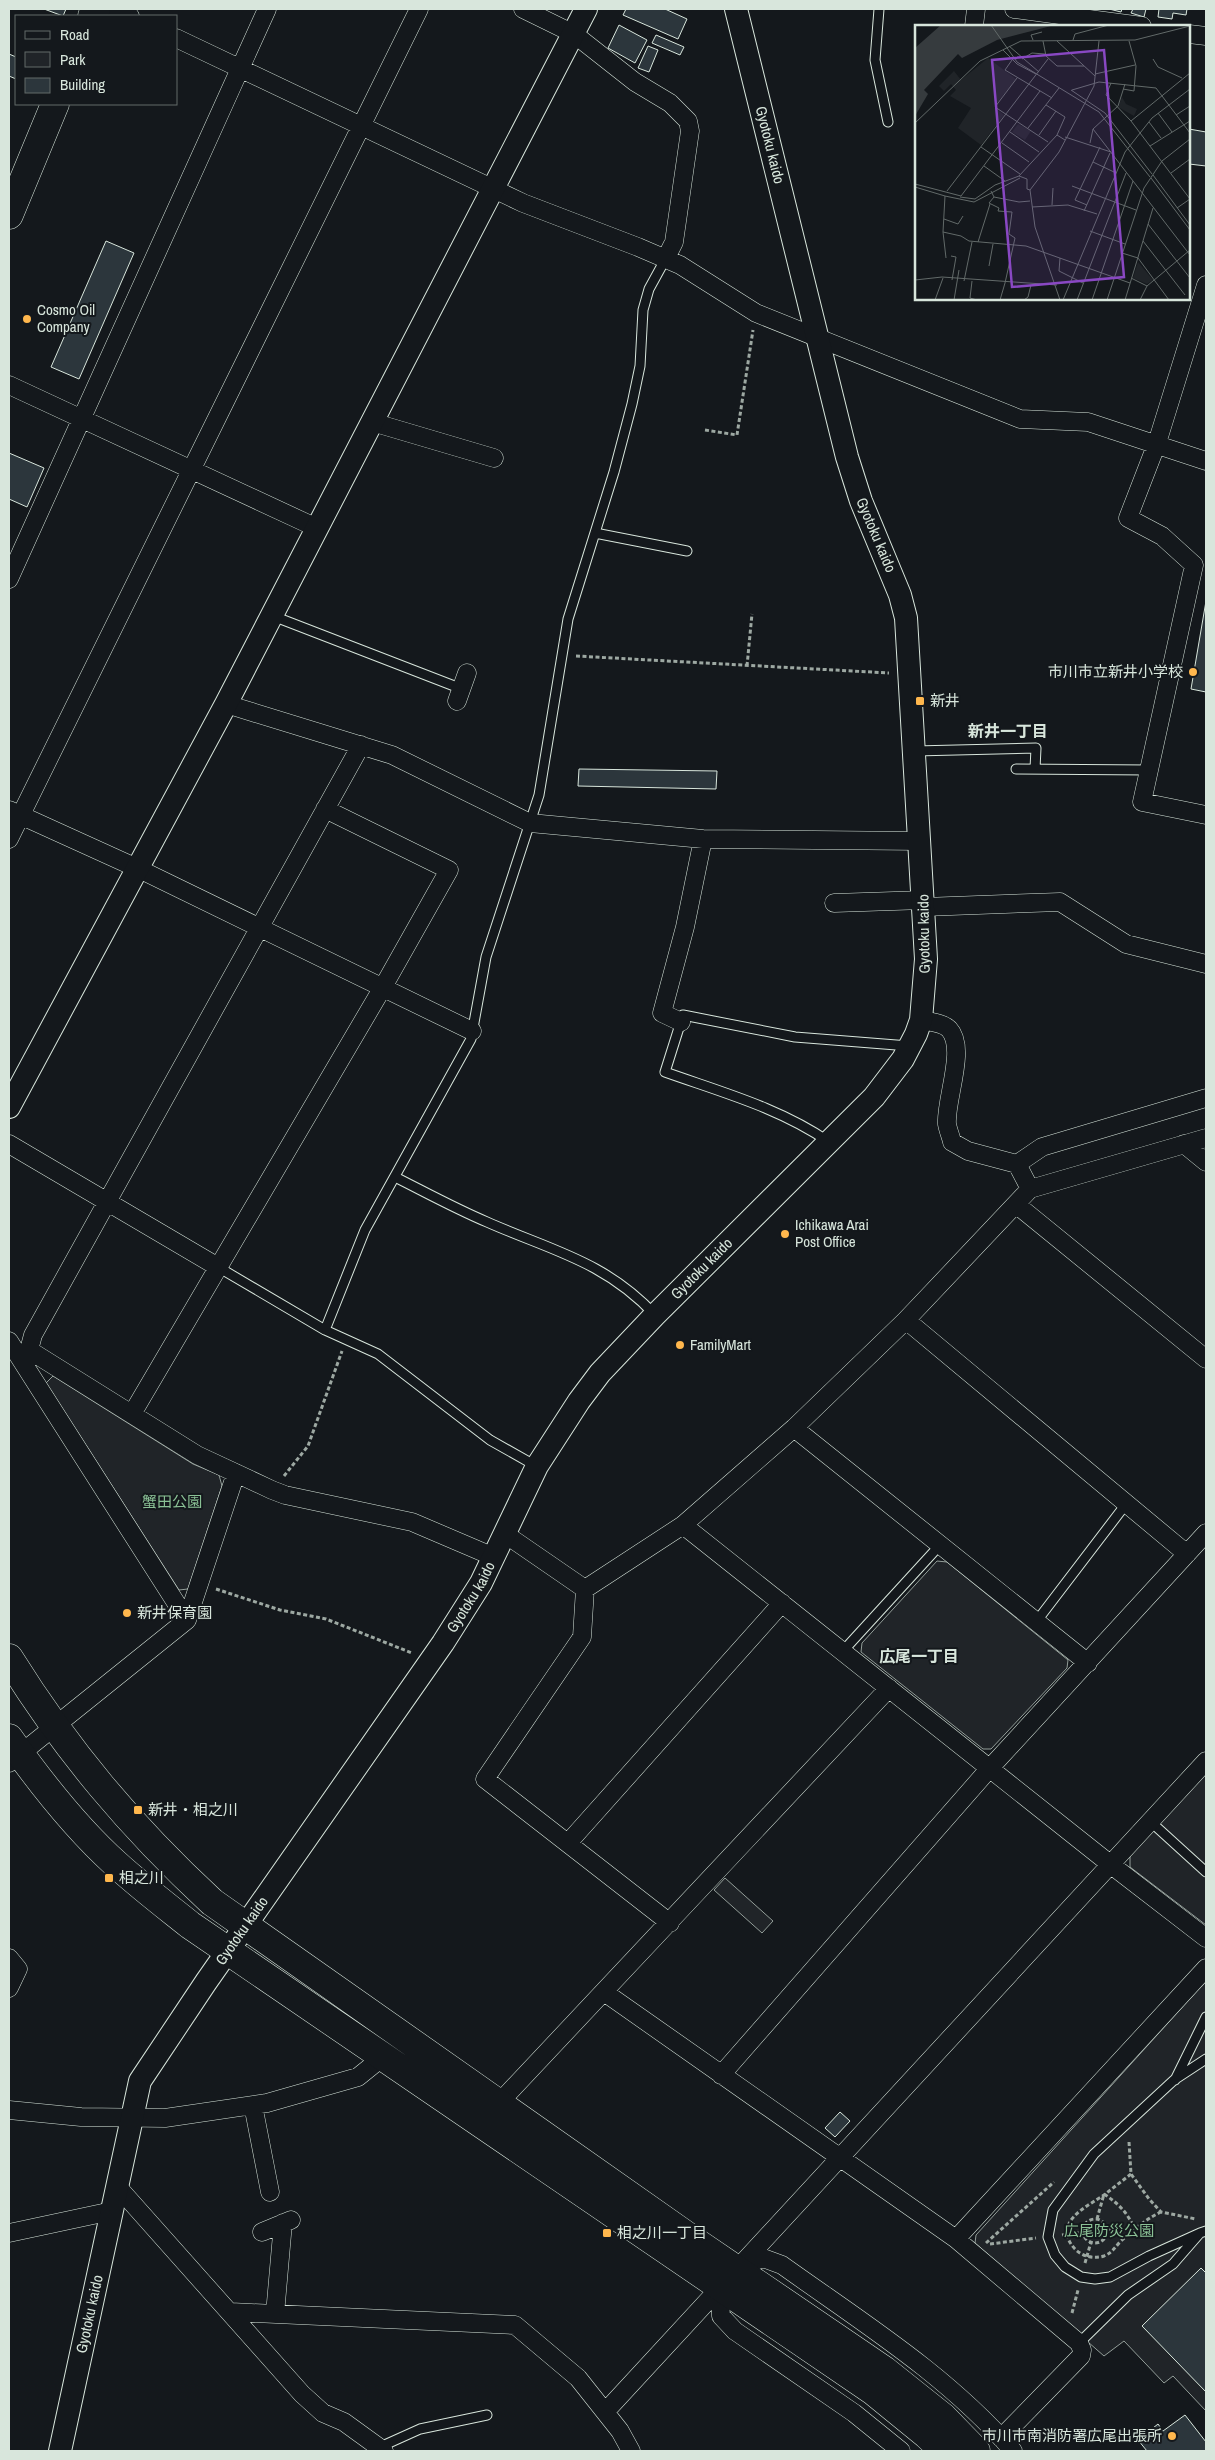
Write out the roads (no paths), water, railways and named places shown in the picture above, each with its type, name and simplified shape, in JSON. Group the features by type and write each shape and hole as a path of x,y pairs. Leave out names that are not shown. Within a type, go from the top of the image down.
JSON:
{"main road":[{"path":"9,215 56,105"},
{"path":"9,1658 54,1728 106,1793 153,1845 212,1902 498,2104 728,2277"},
{"path":"13,1752 114,1863 190,1926 328,2021 728,2277 860,2368 943,2417 976,2451"},
{"path":"860,2368 944,2451"}],"street":[{"path":"114,9 128,15"},
{"path":"9,579 267,9"},
{"path":"9,839 14,813 191,470 419,9"},
{"path":"523,9 574,34 635,82 670,103 688,121 690,131 674,242 666,258"},
{"path":"9,1107 139,869 226,704 586,9"},
{"name":"Gyotoku kaido","path":"60,2451 140,2081 227,1952 431,1661 481,1583 537,1466 562,1424 600,1373 655,1315 874,1097 910,1046 920,1020 926,959 906,618 900,594 854,479 736,9"},
{"path":"974,25 976,9"},
{"path":"1014,9 1134,25"},
{"path":"1190,34 1206,36"},
{"path":"178,39 492,189 666,258 756,312 819,338 1020,419 1088,422 1157,443 1206,461"},
{"path":"1206,286 1157,443 1128,518 1162,536 1194,565 1142,802 1206,815"},
{"path":"9,385 317,528"},
{"path":"372,422 494,458"},
{"path":"226,704 392,755 530,823 703,839 920,841"},
{"path":"24,1353 361,745"},
{"path":"132,1414 383,987 449,870 326,809"},
{"path":"14,813 139,869 472,1031"},
{"path":"680,1022 662,1014 685,927 703,839"},
{"path":"834,903 1060,902 1126,944 1206,964"},
{"path":"920,1020 944,1026 951,1031 955,1040 956,1056 947,1124 952,1142 968,1152 1017,1164 1042,1147 1206,1098"},
{"path":"585,1590 683,1524 794,1428 906,1320 1017,1205 1030,1189 1206,1138"},
{"path":"9,1144 218,1267"},
{"path":"1184,1144 1206,1162"},
{"path":"1017,1164 1030,1189"},
{"path":"1017,1205 1206,1359"},
{"path":"906,1320 1187,1554"},
{"path":"9,1341 24,1353 132,1414 197,1455 272,1490 285,1495 412,1522 494,1557"},
{"path":"24,1353 187,1620"},
{"path":"794,1428 1088,1663"},
{"path":"13,1752 54,1728 187,1620 236,1473"},
{"path":"683,1524 989,1769 1206,1938"},
{"path":"721,2076 989,1769 1206,1533"},
{"path":"505,1534 585,1590"},
{"path":"585,1590 582,1638 485,1779 670,1923"},
{"path":"568,1843 782,1603"},
{"path":"498,2104 889,1688"},
{"path":"606,2411 1206,1762"},
{"path":"9,1958 18,1969 9,1988"},
{"path":"956,2239 1206,1968"},
{"path":"604,1992 721,2076 956,2239 1079,2343 1082,2350 1081,2356 1001,2438"},
{"path":"9,2110 82,2117 165,2118 253,2105 358,2077 384,2056"},
{"path":"253,2105 270,2192"},
{"path":"117,2186 302,2394 324,2413 344,2422 382,2449"},
{"path":"9,2233 112,2211"},
{"path":"262,2232 287,2221 275,2314"},
{"path":"728,2277 763,2258 782,2266 926,2368 1013,2451"},
{"path":"728,2277 721,2316 735,2331 854,2413 891,2448"},
{"path":"231,2312 515,2325 578,2378 606,2411 631,2451"}],"lane":[{"path":"880,9 875,60 888,122"},
{"path":"325,1330 364,1230 471,1039 486,957 539,795 560,655 568,619 632,404 640,366 644,310 649,289 666,258"},
{"path":"595,533 687,551"},
{"path":"272,616 462,688"},
{"path":"914,751 1036,748 1035,769"},
{"path":"1016,769 1149,770"},
{"path":"829,1142 808,1128 778,1113 665,1072 683,1015 795,1037 910,1046"},
{"path":"394,1177 488,1223 582,1260 637,1295 655,1315"},
{"path":"218,1267 325,1330 378,1354 490,1440 537,1466"},
{"path":"1036,1622 1126,1504"},
{"path":"843,1651 940,1545"},
{"path":"1151,1822 1206,1872"},
{"path":"1174,2080 1206,2017"},
{"path":"1203,2232 1149,2256 1110,2277 1096,2279 1081,2278 1065,2267 1055,2255 1048,2237 1053,2210 1094,2154 1174,2080 1206,2059"},
{"path":"1079,2343 1128,2295 1173,2264 1203,2232"},
{"path":"382,2449 420,2429 487,2415"}],"place":[{"name":"Cosmo Oil Company","path":"27,319"},
{"name":"市川市立新井小学校","path":"1193,672"},
{"name":"新井","path":"920,701"},
{"name":"Ichikawa Arai Post Office","path":"785,1234"},
{"name":"FamilyMart","path":"680,1345"},
{"name":"新井保育園","path":"127,1613"},
{"name":"新井・相之川","path":"138,1810"},
{"name":"相之川","path":"109,1878"},
{"name":"相之川一丁目","path":"607,2233"},
{"name":"市川市南消防署広尾出張所","path":"1172,2436"}],"district":[{"name":"新井一丁目","path":"1008,731"},
{"name":"広尾一丁目","path":"919,1656"}],"park label":[{"name":"蟹田公園","path":"172,1502"},
{"name":"広尾防災公園","path":"1109,2231"}]}
